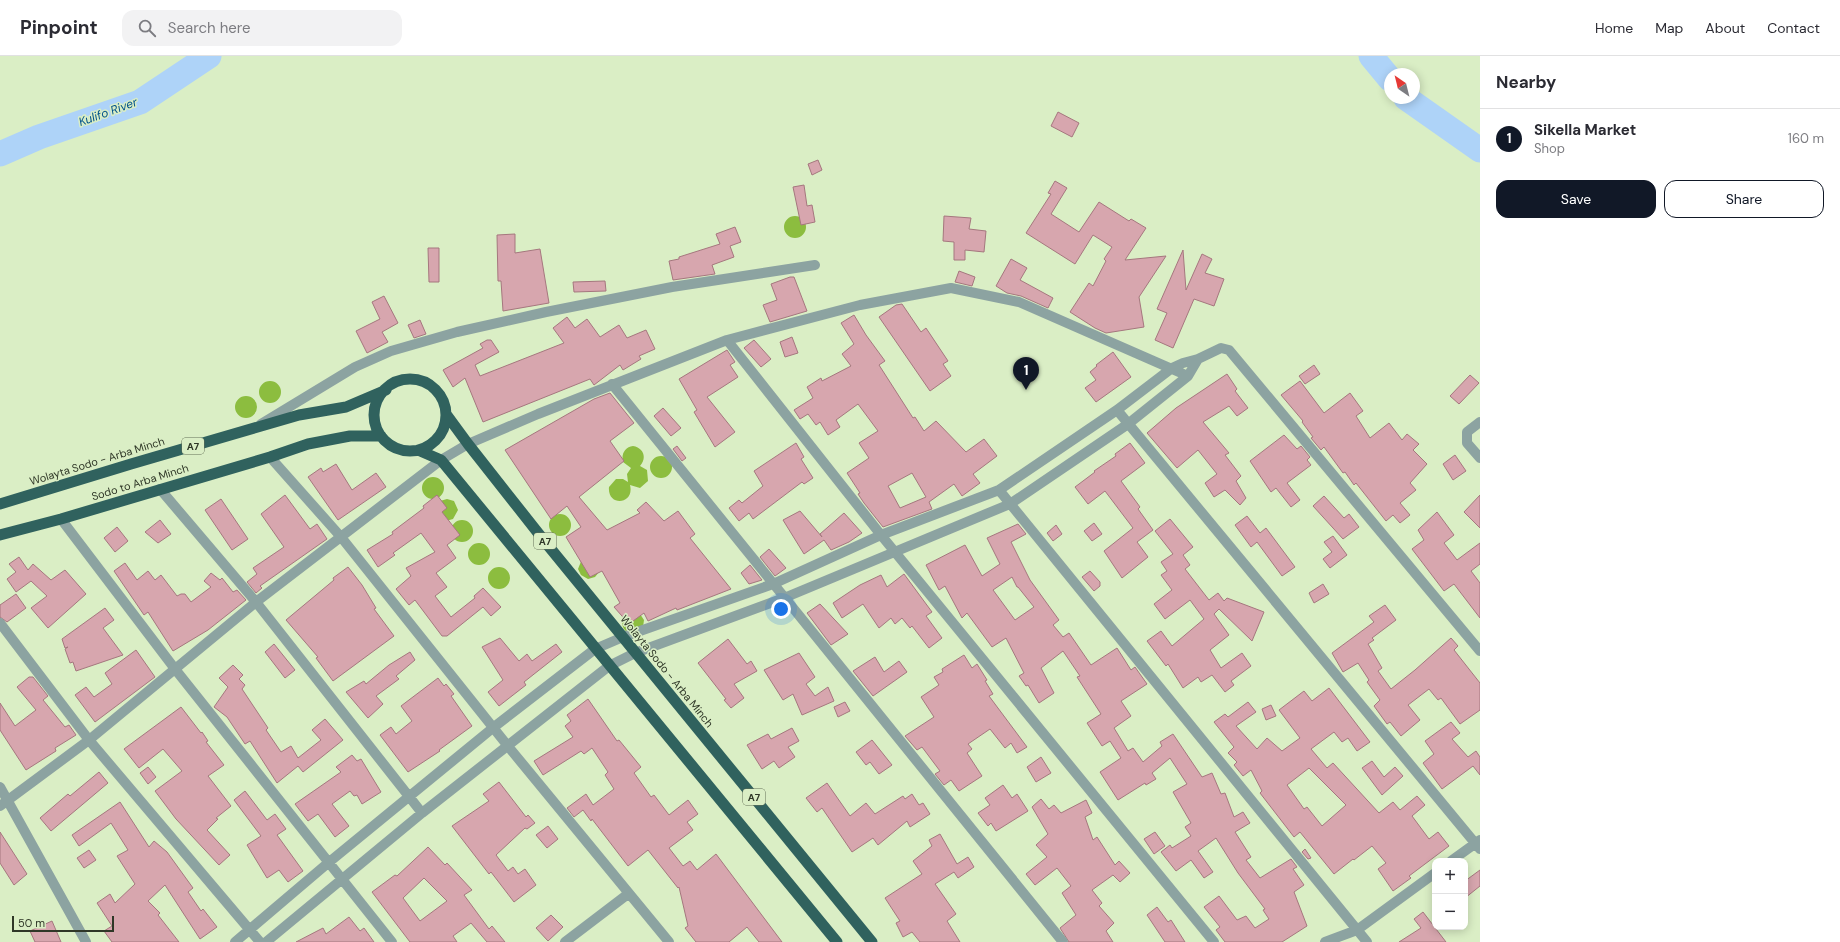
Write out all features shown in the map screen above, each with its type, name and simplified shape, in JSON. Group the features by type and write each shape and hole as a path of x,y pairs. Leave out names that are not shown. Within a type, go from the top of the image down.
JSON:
{"highway":[{"name":"Wolayta Sodo - Arba Minch","path":"381,436 376,425 374,413 377,402 388,386 401,380 408,379 423,381 435,388 446,406 446,414 468,444 635,653 872,942"},
{"name":"Wolayta Sodo - Arba Minch","path":"0,504 299,415 346,406 386,390"},
{"path":"418,450 429,445 438,437 444,426 446,414"},
{"name":"Sodo to Arba Minch","path":"0,535 61,519 270,457 308,444 350,436 381,436"},
{"name":"A7","path":"381,436 394,447 405,450 418,450 441,460 837,942"}],"street":[{"path":"254,428 355,367 391,351 413,344 457,332 524,317 650,291 815,265"},
{"path":"4,804 89,740 256,602 441,460 468,444 612,384 728,340 860,305 951,288 1019,302 1188,376"},
{"path":"728,340 881,536 896,552 1214,942"},
{"path":"235,942 494,726 595,649 773,584 881,536 999,490 1117,410 1172,368 1198,359 1221,348 1229,350 1480,651"},
{"path":"266,942 422,813 609,666 635,653 784,598 1010,504 1128,424 1188,376 1198,359"},
{"path":"612,384 1063,942"},
{"path":"1117,410 1479,844 1456,858"},
{"path":"1480,422 1467,432 1467,443 1480,458"},
{"path":"270,457 341,536 494,726 507,745 669,942"},
{"path":"160,489 256,602 422,813"},
{"path":"999,490 1367,942"},
{"path":"61,519 175,669 392,942"},
{"path":"0,623 89,740 260,942"},
{"path":"0,787 4,804 86,942"},
{"path":"1325,942 1357,930 1432,875"},
{"path":"565,942 628,894"}],"green space":[{"path":"795,216 803,219 806,227 803,235 795,238 787,235 784,227 787,219"},
{"path":"270,381 278,384 281,392 278,400 270,403 262,400 259,392 262,384"},
{"path":"246,396 254,399 257,407 254,415 246,418 238,415 235,407 238,399"},
{"path":"633,446 642,451 644,457 640,466 647,470 648,481 640,488 630,485 629,497 621,501 616,500 612,498 609,487 616,479 623,479 628,482 627,474 631,468 623,462 623,456 626,449"},
{"path":"661,456 669,459 672,467 669,475 661,478 653,475 650,467 653,459"},
{"path":"433,477 441,480 444,488 441,496 433,499 425,496 422,488 425,480"},
{"path":"447,499 454,501 458,510 453,519 446,521 436,507 440,501"},
{"path":"560,514 568,517 571,525 568,533 560,536 552,533 549,525 552,517"},
{"path":"462,520 470,523 473,531 470,539 462,542 454,539 451,531 454,523"},
{"path":"479,543 487,546 490,554 487,562 479,565 471,562 468,554 471,546"},
{"path":"582,559 599,572 595,577 588,579 581,575 578,569"},
{"path":"499,567 507,570 510,578 507,586 499,589 491,586 488,578 491,570"},
{"path":"640,614 644,620 643,627 628,633 624,630 624,617"}],"building":[{"path":"1058,112 1079,123 1072,137 1051,126"},
{"path":"818,160 822,170 812,175 808,164"},
{"path":"1055,181 1067,188 1051,214 1079,232 1099,202 1129,221 1131,219 1146,228 1125,260 1166,256 1139,297 1144,327 1106,333 1095,328 1070,312 1089,283 1093,286 1106,261 1104,259 1112,247 1093,235 1075,264 1026,233 1051,194 1048,193"},
{"path":"804,185 807,206 812,205 815,222 801,225 793,187"},
{"path":"944,216 971,218 969,229 986,231 984,252 965,250 965,260 954,260 954,242 943,241"},
{"path":"735,227 741,242 730,246 734,257 712,265 715,274 673,280 669,261 679,259 679,257 720,244 716,234"},
{"path":"515,234 515,253 540,249 549,303 503,311 501,281 498,281 497,235"},
{"path":"428,248 439,248 439,282 429,282"},
{"path":"1183,250 1186,290 1202,254 1212,259 1205,273 1224,279 1214,306 1194,299 1173,348 1155,340 1167,313 1157,309"},
{"path":"1011,259 1027,268 1020,280 1053,298 1048,308 1021,296 1007,293 996,286"},
{"path":"959,271 975,277 972,286 955,282"},
{"path":"794,277 807,311 770,322 763,305 777,300 771,284"},
{"path":"605,281 606,291 574,292 573,282"},
{"path":"384,296 398,323 382,332 388,342 367,353 356,331 380,319 372,302"},
{"path":"902,304 921,332 926,328 948,361 943,364 951,376 930,391 879,317 896,305"},
{"path":"854,315 866,335 885,361 879,365 913,418 915,417 924,431 936,421 966,452 984,439 997,456 973,474 980,483 962,496 954,484 929,502 932,509 883,527 858,494 860,493 847,473 869,458 859,443 878,431 858,404 836,420 840,427 828,435 820,422 816,425 808,414 800,419 794,410 813,398 807,387 821,378 822,381 851,366 842,354 854,344 841,323","holes":["912,473 926,497 900,508 888,486"]},
{"path":"567,317 575,328 587,319 600,337 619,325 627,338 646,330 655,349 639,356 641,359 623,370 620,365 594,385 590,379 483,422 465,378 453,387 443,370 483,348 480,344 487,340 491,340 499,352 475,365 480,376 564,343 553,328"},
{"path":"420,320 426,334 414,338 408,325"},
{"path":"792,337 798,353 785,357 780,342"},
{"path":"754,340 771,359 761,367 744,348"},
{"path":"727,350 735,362 730,365 738,377 707,397 735,432 715,447 694,412 697,410 679,379"},
{"path":"1113,352 1131,377 1096,402 1085,388 1096,380 1090,372 1097,366 1096,365"},
{"path":"1314,365 1320,374 1305,384 1299,376"},
{"path":"1227,374 1237,389 1235,391 1248,408 1237,416 1229,406 1203,422 1229,453 1225,455 1241,476 1236,481 1246,498 1240,505 1225,490 1214,497 1205,483 1217,474 1198,450 1177,468 1147,433 1176,408"},
{"path":"1470,375 1479,383 1459,404 1450,396"},
{"path":"1300,381 1324,413 1350,393 1363,411 1356,416 1370,438 1389,423 1402,440 1407,434 1419,444 1413,450 1427,464 1410,483 1416,490 1400,503 1410,515 1400,523 1393,515 1386,521 1356,483 1354,485 1345,472 1343,473 1324,447 1321,450 1311,438 1313,437 1302,422 1303,421 1281,395"},
{"path":"610,393 634,423 610,441 624,461 579,497 607,530 640,513 637,510 646,502 664,521 678,511 695,534 690,538 731,589 677,610 676,608 648,621 644,613 629,624 614,607 620,603 602,571 590,577 566,537 581,527 567,506 551,519 505,450 594,399"},
{"path":"663,408 681,428 671,436 654,416"},
{"path":"1284,435 1297,449 1301,446 1310,457 1307,460 1311,465 1287,483 1300,500 1291,507 1276,488 1271,492 1250,461"},
{"path":"796,443 804,457 801,459 813,478 804,484 802,482 753,519 749,513 739,521 729,508 739,500 742,503 763,486 754,471"},
{"path":"1130,443 1145,463 1121,481 1140,507 1138,509 1153,530 1137,542 1148,557 1122,578 1104,551 1133,528 1105,491 1088,504 1075,487 1095,472 1094,471 1116,456 1115,454"},
{"path":"677,446 686,458 682,461 673,449"},
{"path":"1455,455 1466,471 1453,480 1443,464"},
{"path":"336,464 352,490 376,473 386,487 338,520 308,477 321,468 323,472"},
{"path":"285,495 310,529 317,524 327,539 260,586 262,588 256,593 247,582 257,574 253,568 284,547 261,514"},
{"path":"437,495 447,508 442,512 460,535 447,545 456,558 436,573 447,587 435,596 451,617 475,598 474,596 483,588 501,607 491,616 483,607 447,636 442,636 415,600 409,605 396,589 411,576 406,568 435,552 421,533 393,553 395,555 378,567 367,550 393,534 392,532 424,508 423,506"},
{"path":"1480,495 1480,528 1464,512"},
{"path":"1324,496 1344,518 1349,514 1359,527 1343,539 1313,506"},
{"path":"221,499 248,539 232,550 205,510"},
{"path":"800,511 822,537 820,534 844,513 862,533 849,542 831,550 824,540 804,554 783,520"},
{"path":"1437,512 1454,535 1444,543 1457,560 1480,543 1480,564 1471,571 1480,583 1480,618 1454,584 1444,591 1412,549 1424,540 1418,530"},
{"path":"1247,516 1260,533 1266,528 1295,567 1282,576 1257,542 1251,547 1235,525"},
{"path":"1170,519 1193,547 1183,555 1190,565 1185,569 1209,600 1218,593 1224,601 1227,598 1264,612 1252,641 1219,609 1214,614 1229,635 1210,650 1221,668 1242,653 1251,666 1231,681 1234,685 1225,692 1212,675 1201,682 1198,677 1183,688 1168,664 1166,666 1147,641 1161,631 1172,646 1204,619 1190,600 1165,619 1154,604 1172,590 1161,575 1167,571 1161,562 1173,554 1155,531"},
{"path":"160,520 171,534 158,543 145,532"},
{"path":"1094,523 1102,534 1092,541 1084,531"},
{"path":"1018,524 1026,534 1011,542 1030,580 1059,620 1053,625 1063,637 1069,633 1091,665 1117,648 1131,670 1135,667 1147,684 1121,701 1131,716 1114,728 1128,751 1133,748 1143,762 1162,746 1160,742 1173,734 1202,777 1212,773 1221,794 1225,793 1234,817 1243,812 1250,823 1235,832 1251,857 1246,860 1260,878 1291,859 1297,867 1293,869 1304,885 1294,892 1307,926 1282,942 1225,942 1216,930 1220,927 1204,907 1219,896 1237,920 1246,916 1255,928 1269,919 1263,910 1265,909 1238,873 1216,838 1198,851 1213,872 1204,878 1191,860 1176,871 1161,852 1170,845 1172,848 1191,836 1185,827 1191,823 1173,792 1187,784 1170,758 1152,773 1156,779 1146,785 1145,783 1118,800 1100,772 1121,758 1110,741 1102,746 1087,723 1101,714 1077,677 1080,676 1063,651 1041,668 1054,693 1039,703 1028,685 1026,686 1019,676 1024,673 1006,638 992,647 967,613 962,618 945,586 939,590 926,565 965,545 982,576 1000,564 987,538","holes":["1012,577 1017,587 1034,607 1015,620 993,590"]},
{"path":"1056,525 1062,534 1053,541 1047,533"},
{"path":"117,527 128,541 115,552 104,538"},
{"path":"1333,536 1347,555 1330,568 1323,559 1332,552 1324,542"},
{"path":"769,549 786,568 775,576 760,557"},
{"path":"19,557 28,570 33,564 51,580 65,570 86,594 48,628 31,608 47,596 31,581 16,592 7,579 16,572 9,564"},
{"path":"125,563 137,580 148,571 155,580 161,575 177,596 185,594 191,602 211,587 204,581 211,573 220,580 222,578 233,592 237,590 246,600 208,630 173,651 148,612 144,615 114,571"},
{"path":"750,565 762,580 749,584 741,573"},
{"path":"348,567 362,585 376,608 374,609 394,636 333,681 316,658 318,657 286,620 334,580 333,578"},
{"path":"1090,571 1100,582 1100,586 1094,591 1082,577"},
{"path":"904,574 932,612 926,616 942,638 929,648 912,626 910,628 902,618 895,624 891,618 879,628 863,604 842,618 833,603 860,585 881,575 887,587"},
{"path":"1323,584 1329,594 1314,603 1309,593"},
{"path":"16,594 26,608 7,622 0,617 0,605"},
{"path":"820,604 848,634 831,645 807,613"},
{"path":"1385,605 1396,620 1372,638 1374,640 1368,644 1382,668 1378,671 1391,689 1451,638 1458,646 1454,650 1480,683 1480,710 1460,724 1441,698 1438,700 1429,689 1408,705 1420,720 1401,736 1390,722 1387,724 1374,706 1380,700 1367,682 1369,680 1358,663 1343,672 1332,653 1374,622 1369,616"},
{"path":"105,608 114,620 103,628 123,655 76,671 73,662 70,663 65,649 68,647 65,648 62,639"},
{"path":"500,638 519,661 527,654 532,661 556,644 562,652 524,682 526,685 499,706 488,692 503,680 482,647"},
{"path":"728,639 747,664 751,661 757,671 734,684 744,698 731,708 724,700 726,699 698,663"},
{"path":"274,644 295,670 285,678 265,652"},
{"path":"136,650 155,677 95,722 75,695 86,687 94,697 112,684 105,673"},
{"path":"410,652 415,660 396,676 399,679 376,696 383,704 368,718 346,692 364,681 366,684 389,665"},
{"path":"799,653 815,677 806,684 815,696 828,687 834,701 802,715 793,694 783,700 764,670"},
{"path":"964,655 972,668 977,664 987,680 985,681 993,694 989,696 1027,747 1017,753 1011,743 1005,748 990,729 968,744 972,749 967,753 982,776 959,791 951,780 944,785 935,774 940,771 922,747 917,750 905,736 934,717 921,697 939,685 934,677 943,672 942,669"},
{"path":"875,657 884,672 899,661 907,672 873,696 853,671"},
{"path":"233,665 243,675 239,679 245,685 242,689 268,728 266,730 281,752 291,746 298,758 321,740 312,730 325,719 343,740 303,772 298,766 277,783 250,741 245,744 227,717 214,707 228,687 219,678"},
{"path":"29,677 33,677 48,696 43,700 65,727 69,725 76,735 55,748 56,751 26,770 0,730 0,703 15,726 36,710 17,687"},
{"path":"438,678 444,686 446,684 454,694 451,696 472,726 439,750 440,751 408,772 380,735 391,727 396,734 412,721 401,706"},
{"path":"1329,688 1370,742 1357,751 1348,738 1342,742 1334,732 1311,749 1327,768 1333,763 1379,813 1393,802 1400,810 1417,796 1425,805 1412,816 1429,839 1438,832 1449,846 1409,876 1411,878 1393,891 1378,869 1386,863 1372,846 1334,874 1300,832 1294,837 1260,793 1262,791 1251,770 1243,776 1234,765 1237,762 1228,753 1234,747 1214,722 1225,714 1228,717 1248,702 1256,712 1236,726 1257,749 1267,738 1282,751 1300,738 1279,710 1304,691 1312,701","holes":["1309,768 1346,805 1322,826 1307,807 1304,809 1287,785"]},
{"path":"588,699 617,741 619,740 641,767 634,773 651,797 654,795 669,815 688,800 698,814 687,822 693,830 669,848 683,866 690,861 697,870 716,854 782,942 759,942 747,927 729,942 696,942 685,928 688,926 679,887 678,888 648,850 628,866 592,819 591,821 583,810 574,817 567,808 586,794 593,805 614,789 605,775 608,772 592,748 584,754 581,751 543,775 534,761 573,737 565,726 571,721 567,715"},
{"path":"845,702 850,711 838,717 834,707"},
{"path":"1271,705 1276,716 1266,720 1262,709"},
{"path":"181,707 201,733 202,732 208,741 206,742 224,765 208,776 231,806 216,818 218,819 207,830 230,855 219,865 176,819 155,791 182,771 163,749 139,768 124,749"},
{"path":"1451,722 1460,733 1452,739 1468,757 1476,751 1480,757 1480,775 1473,766 1442,789 1423,763 1434,754 1425,741"},
{"path":"792,728 799,741 788,747 795,757 779,768 774,761 762,769 747,745 768,734 771,739"},
{"path":"872,740 892,765 879,774 870,762 866,765 856,752"},
{"path":"352,755 357,761 361,759 381,792 362,804 357,795 354,796 350,791 332,804 349,826 335,837 318,814 308,821 295,804 341,772 336,767"},
{"path":"1041,757 1051,773 1036,782 1027,767"},
{"path":"1372,761 1384,777 1395,767 1403,776 1382,795 1362,768"},
{"path":"148,767 156,777 148,784 140,773"},
{"path":"99,772 108,783 51,831 40,818 68,794 70,796"},
{"path":"499,782 526,817 528,815 535,823 527,829 525,828 496,855 508,871 513,867 518,874 525,869 536,885 514,902 491,872 489,874 452,826 489,801 483,794"},
{"path":"827,783 850,816 866,803 875,814 903,796 905,799 912,794 919,805 923,803 930,814 910,827 907,821 878,845 873,838 852,852 822,808 817,812 806,798"},
{"path":"1003,785 1012,798 1017,794 1028,811 996,831 991,823 988,826 978,813 990,805 985,798"},
{"path":"245,791 267,820 275,814 286,829 277,835 303,871 288,882 279,870 267,878 247,845 261,836 234,800"},
{"path":"1041,799 1049,809 1054,805 1061,813 1086,800 1092,813 1085,817 1093,840 1097,837 1115,865 1119,861 1130,873 1120,882 1113,875 1092,890 1102,903 1099,906 1114,923 1106,931 1113,942 1069,942 1060,928 1076,915 1062,893 1071,886 1057,868 1035,885 1026,874 1047,857 1036,845 1048,834 1032,807"},
{"path":"120,802 149,847 154,841 167,852 193,888 188,892 201,911 203,909 217,927 200,939 165,885 148,901 160,913 158,915 179,942 112,942 104,931 112,926 97,903 110,894 115,903 135,884 117,856 128,850 111,823 79,846 72,835"},
{"path":"548,826 558,839 547,848 536,835"},
{"path":"0,832 27,874 14,885 0,863"},
{"path":"1155,832 1165,846 1154,854 1144,839"},
{"path":"940,834 957,864 968,857 974,867 958,878 954,872 935,884 956,914 947,921 960,942 920,942 912,932 903,937 896,923 900,921 885,898 922,874 913,861 932,846 929,840"},
{"path":"428,847 445,865 447,863 472,890 464,895 489,929 492,926 505,942 487,942 471,923 453,936 457,942 410,942 372,892 395,875 397,876","holes":["424,878 447,901 420,921 403,898"]},
{"path":"1305,849 1311,858 1308,859 1302,852"},
{"path":"89,850 96,860 84,868 77,858"},
{"path":"1480,870 1480,886 1468,896 1468,894 1468,879"},
{"path":"1157,907 1168,922 1171,920 1185,942 1165,942 1147,915"},
{"path":"1423,912 1432,924 1432,930 1437,930 1446,942 1399,942 1421,928 1414,919"},
{"path":"551,915 563,927 548,941 536,928"},
{"path":"349,917 360,931 364,928 374,942 296,942 323,928 326,934"},
{"path":"52,921 61,942 35,942 30,931"}],"waterway":[{"name":"Kulifo River","path":"0,154 39,137 140,102 209,56"},
{"name":"Kulifo River","path":"1371,56 1384,72"},
{"name":"Kulifo River","path":"1415,104 1480,150"}],"place":[{"name":"Sikella Market","path":"1026,390"}]}
